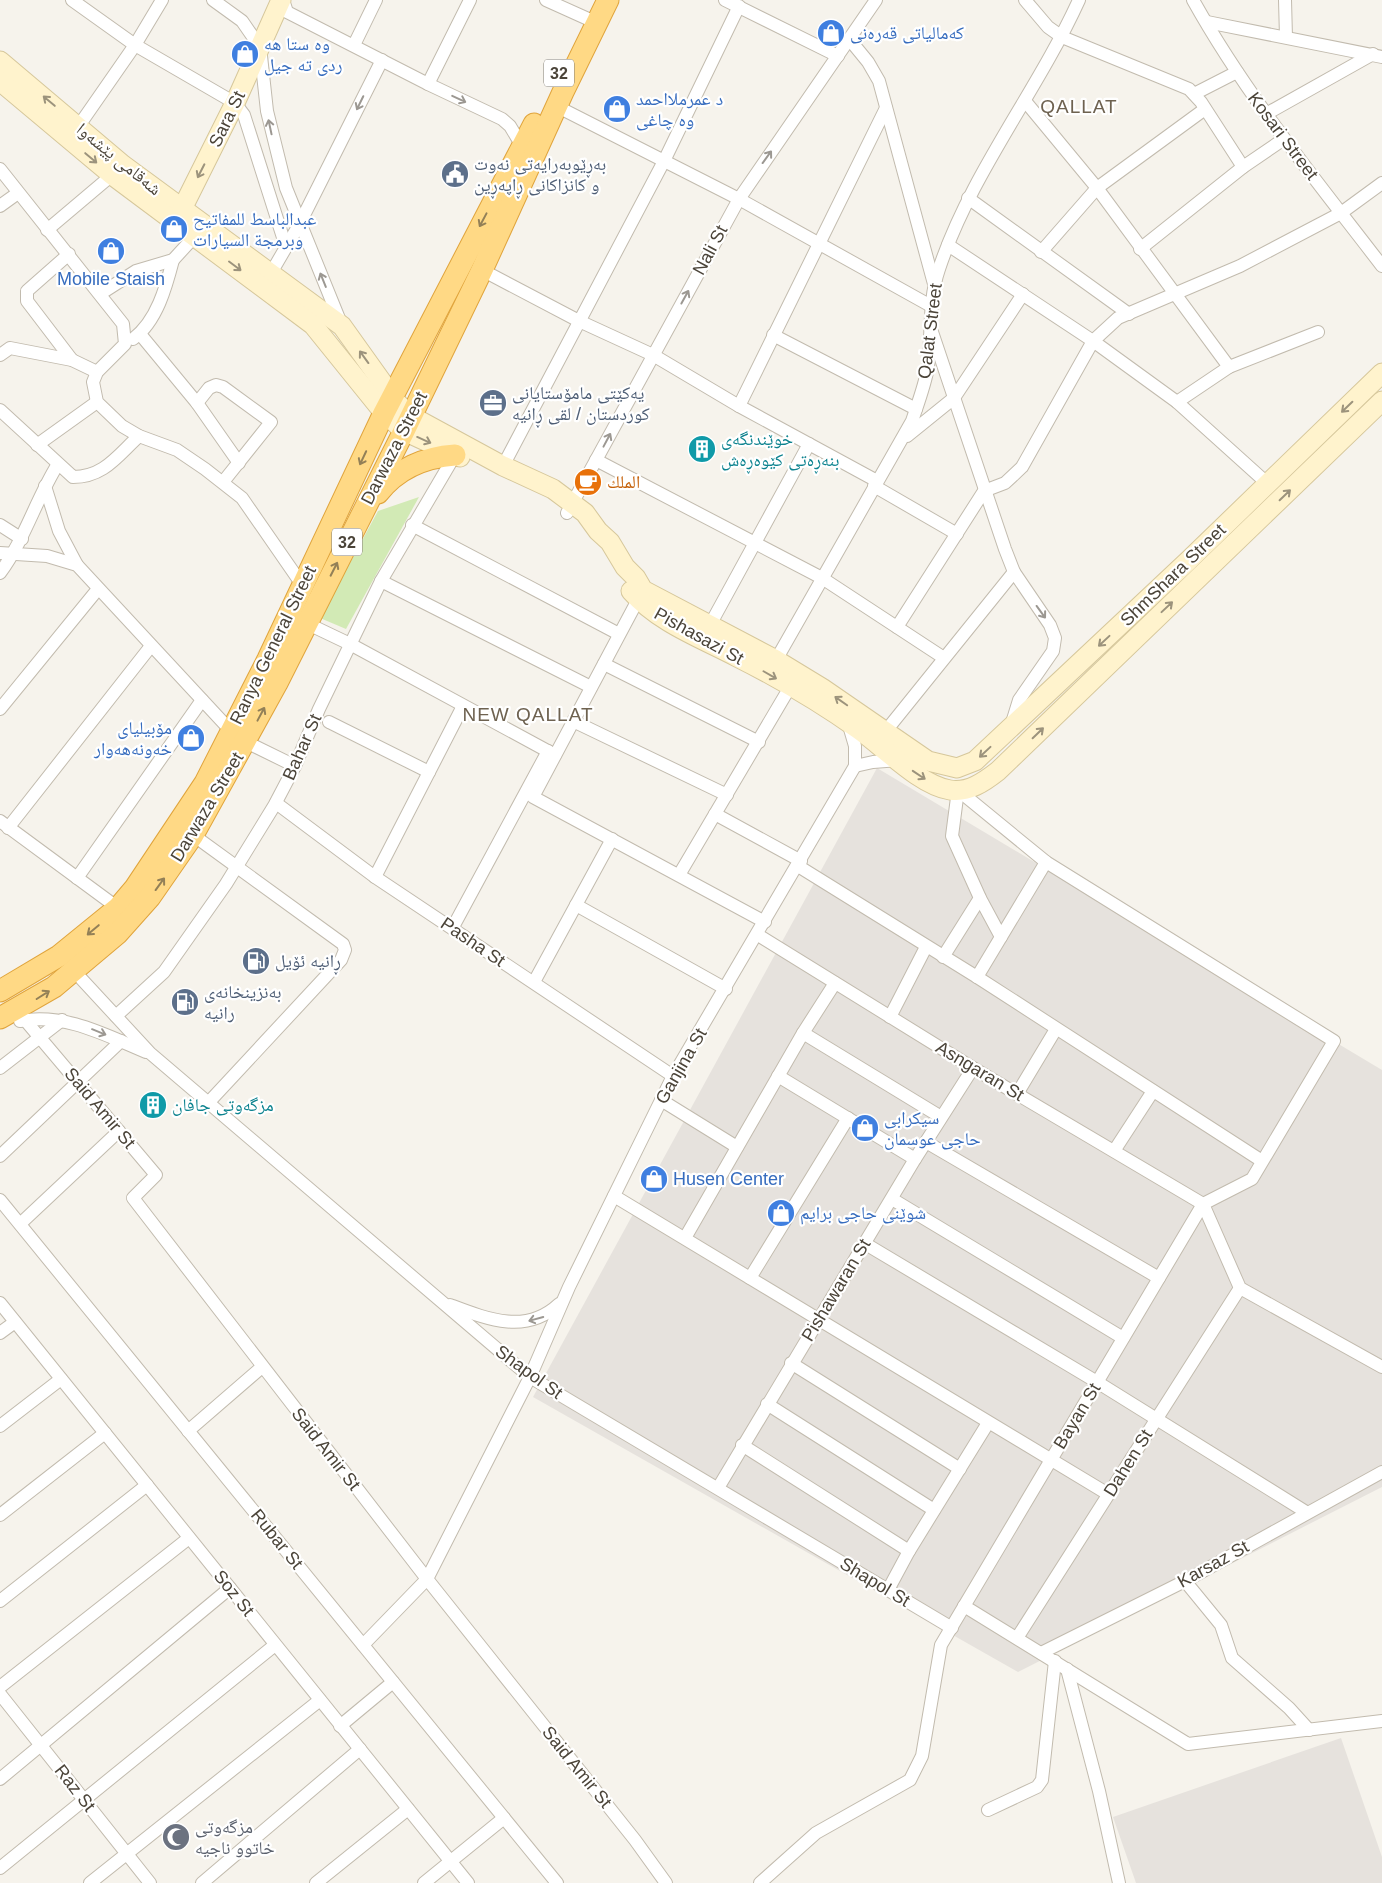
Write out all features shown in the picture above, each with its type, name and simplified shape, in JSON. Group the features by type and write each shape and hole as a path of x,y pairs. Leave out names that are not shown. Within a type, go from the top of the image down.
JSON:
{"highway":[{"name":"Darwaza Street","path":"0,1018 41,996 75,972 117,934 141,908 193,835 239,737 306,623 407,423 482,270 556,106 592,14 608,0"},
{"name":"Ranya General Street","path":"2,987 70,948 118,908 135,888 205,783 239,737 303,586 388,405 592,14"},
{"path":"363,510 380,489 401,472 427,459 455,455"}],"main road":[{"name":"Sara St","path":"182,209 235,103 282,0"},
{"name":"شەقامی پێشەوا","path":"0,61 78,127 118,170 182,209 342,326 388,405"},
{"name":"شەقامی پێشەوا","path":"0,81 118,170 195,236 314,325 388,405"},
{"name":"ShmShara Street","path":"958,768 976,761 1382,373"},
{"name":"ShmShara Street","path":"958,790 975,786 998,771 1382,401"},
{"name":"Pishasazi St","path":"388,405 407,423 455,455 570,509 585,513 598,531 610,542 625,567 636,578 640,595 664,618 790,687 848,722 936,785 958,790"},
{"name":"Pishasazi St","path":"407,423 553,489 570,509"},
{"name":"Pishasazi St","path":"640,595 710,625 776,660 822,688 928,761 958,768"},
{"path":"958,768 958,790"}],"street":[{"path":"72,0 135,44 235,103 244,115 286,247"},
{"path":"78,127 135,44 162,0"},
{"path":"213,0 242,21 260,47 272,135 286,188 299,226 342,326"},
{"path":"282,0 287,12 428,84 502,118 510,126 522,146"},
{"path":"354,45 376,0"},
{"path":"428,84 470,0"},
{"path":"546,0 592,14"},
{"path":"725,0 838,56"},
{"name":"Nali St","path":"570,509 739,199 876,0"},
{"path":"1025,0 1048,27 1062,37 1189,90 1205,109 1242,167"},
{"name":"Qalat Street","path":"776,660 875,484 903,439 916,409 928,366 934,284 948,245 968,198 1062,37 1079,0"},
{"name":"Kosari Street","path":"1193,0 1237,72 1266,114 1382,266"},
{"path":"1285,0 1286,37"},
{"path":"503,466 664,161 739,6"},
{"path":"1207,22 1377,56"},
{"path":"850,40 868,62 879,81 934,284"},
{"path":"1266,114 1377,56"},
{"path":"271,273 299,226 382,60"},
{"path":"1194,94 1237,72"},
{"path":"1025,101 1097,188 1229,368"},
{"path":"556,106 739,199 931,306"},
{"path":"738,406 817,243 886,108"},
{"path":"1041,252 1097,188 1205,109"},
{"path":"1140,249 1242,167 1284,139"},
{"path":"0,169 123,324 125,344"},
{"path":"47,230 118,170"},
{"path":"897,627 984,491 1005,483 1022,467 1093,341 1118,318 1240,266 1341,214 1382,183"},
{"path":"0,206 18,192"},
{"path":"968,198 1129,314"},
{"path":"195,236 173,260 162,298 140,334 125,344 96,372 93,382 97,402 122,426 139,436 177,450 223,482 248,506 275,549 303,586"},
{"path":"948,245 1093,341 1177,402 1268,484"},
{"path":"69,254 27,290 26,295 27,301 72,360"},
{"path":"100,294 136,271 173,260"},
{"path":"482,270 579,321 653,355 738,406 809,444 957,534"},
{"path":"903,439 954,398 1023,294"},
{"path":"930,325 984,491 1014,572 1050,625 1055,638 1053,651 1019,700 1011,728"},
{"path":"1177,402 1229,368 1318,332"},
{"path":"140,334 197,403 239,463"},
{"path":"773,334 916,409"},
{"path":"0,355 10,348 72,360 96,372"},
{"path":"197,403 209,388 216,385 223,387 271,422 223,482"},
{"path":"37,444 97,402"},
{"path":"0,410 73,477 88,477 100,472 139,436"},
{"path":"710,625 809,444"},
{"name":"Bahar St","path":"116,1016 164,972 238,866 295,766 319,709 381,581 455,455"},
{"path":"596,460 822,578 944,658"},
{"path":"0,573 22,540 45,486 58,464"},
{"path":"45,486 59,531 77,566 239,737 295,766"},
{"path":"0,525 22,540"},
{"path":"412,526 619,634"},
{"path":"0,553 47,556 77,566"},
{"path":"885,732 1014,572"},
{"path":"381,581 591,687"},
{"path":"0,709 98,589"},
{"path":"452,927 552,753 573,721 640,595"},
{"path":"306,623 350,644 552,753"},
{"path":"118,908 4,824 151,646"},
{"path":"604,664 759,742"},
{"path":"679,875 790,687"},
{"path":"77,878 202,700"},
{"path":"376,877 463,706"},
{"path":"573,721 727,795"},
{"path":"330,722 429,772"},
{"path":"848,722 855,746 855,766 873,762 899,760"},
{"path":"552,753 532,797 765,922"},
{"name":"Ganjina St","path":"363,1645 427,1579 530,1377 569,1287 673,1076 758,935 855,766"},
{"path":"958,790 1046,862 1334,1041 1252,1179 1203,1204 1240,1288 1382,1367"},
{"path":"958,790 952,836 980,898 1001,937"},
{"name":"Pasha St","path":"276,802 376,877 673,1076"},
{"path":"715,814 799,863 926,947 977,977 1262,1162"},
{"path":"193,835 343,944 345,950 341,960 209,1102"},
{"path":"534,982 612,839"},
{"path":"977,977 1046,862"},
{"path":"943,957 980,898"},
{"path":"576,905 726,989"},
{"name":"Asngaran St","path":"758,935 973,1068 1203,1204"},
{"path":"890,1017 926,947"},
{"path":"75,972 150,1053"},
{"path":"685,1238 803,1033 835,983"},
{"path":"0,1024 25,1020 62,1020 84,1026 150,1053"},
{"name":"Said Amir St","path":"25,1020 156,1175 133,1198 262,1367 427,1579 635,1840 666,1883"},
{"path":"0,1068 62,1020"},
{"path":"1017,1094 1056,1029"},
{"path":"803,1033 941,1117"},
{"path":"0,1156 79,1083 121,1041"},
{"name":"Shapol St","path":"150,1053 530,1377 952,1628"},
{"name":"Pishawaran St","path":"718,1488 791,1363 819,1320 915,1159 973,1068"},
{"path":"778,1076 915,1159"},
{"path":"1114,1151 1153,1091"},
{"path":"661,1100 737,1147"},
{"path":"750,1278 848,1118"},
{"path":"20,1224 119,1131"},
{"path":"926,1142 1159,1278"},
{"path":"614,1196 1108,1494"},
{"path":"892,1199 1123,1338"},
{"name":"Rubar St","path":"0,1200 504,1818 553,1882"},
{"name":"Bayan St","path":"760,1883 816,1833 910,1780 922,1756 941,1645 1203,1204"},
{"path":"864,1243 1097,1382 1306,1512"},
{"path":"426,1290 449,1305 468,1312 495,1320 519,1322 534,1321 546,1316 559,1305 569,1287"},
{"name":"Dahen St","path":"1017,1638 1240,1288"},
{"name":"Soz St","path":"0,1303 468,1883"},
{"path":"0,1333 15,1322"},
{"path":"791,1363 960,1469"},
{"path":"188,1431 262,1367"},
{"path":"0,1426 61,1379"},
{"path":"767,1404 934,1510"},
{"path":"888,1590 909,1551 988,1423"},
{"path":"0,1515 105,1433"},
{"path":"742,1445 909,1551"},
{"name":"Karsaz St","path":"1041,1653 1185,1581 1306,1512 1382,1472"},
{"path":"0,1601 147,1485"},
{"path":"0,1687 189,1538"},
{"path":"1185,1581 1220,1625 1232,1658 1289,1708 1309,1730"},
{"path":"0,1779 230,1588"},
{"path":"964,1606 1188,1744 1382,1721"},
{"path":"0,1868 275,1645"},
{"path":"988,1810 1037,1787 1042,1780 1055,1661"},
{"path":"1067,1669 1099,1791 1118,1883"},
{"path":"340,1726 393,1682"},
{"name":"Raz St","path":"0,1694 150,1883"},
{"path":"90,1883 320,1700"},
{"path":"202,1883 360,1750"},
{"path":"316,1883 408,1809"},
{"path":"424,1883 504,1818"}],"shaded area":[{"path":"877,768 1382,1070 1382,1487 1018,1672 533,1397"},
{"path":"1341,1738 1382,1857 1382,1883 1136,1883 1113,1817"}],"green space":[{"path":"419,497 346,629 320,618 378,511"}],"place":[{"name":"کەمالیاتی قەرەنی","path":"831,33"},
{"name":"وه ستا هه ردى ته جيل","path":"245,54"},
{"name":"د عمرملااحمد وه چاغى","path":"617,109"},
{"name":"بەڕێوبەرایەتی نەوت و کانزاکانی ڕاپەڕین","path":"455,174"},
{"name":"عبدالباسط للمفاتيح وبرمجة السيارات","path":"174,229"},
{"name":"Mobile Staish","path":"111,251"},
{"name":"یەکێتی مامۆستایانی کوردستان / لقی ڕانیە","path":"493,403"},
{"name":"خوێندنگەی بنەڕەتی کێوەڕەش","path":"702,449"},
{"name":"الملك","path":"588,482"},
{"name":"مۆبیلیای خەونەهەوار","path":"191,738"},
{"name":"ڕانیە ئۆیل","path":"256,961"},
{"name":"بەنزینخانەی رانیە","path":"185,1002"},
{"name":"مزگەوتی جافان","path":"153,1105"},
{"name":"سیکرابی حاجی عوسمان","path":"865,1128"},
{"name":"Husen Center","path":"654,1179"},
{"name":"شوێنی حاجی برایم","path":"781,1213"},
{"name":"مزگەوتی خاتوو ناجیە","path":"176,1837"}],"district":[{"name":"QALLAT","path":"1079,106"},
{"name":"NEW QALLAT","path":"528,714"}]}
